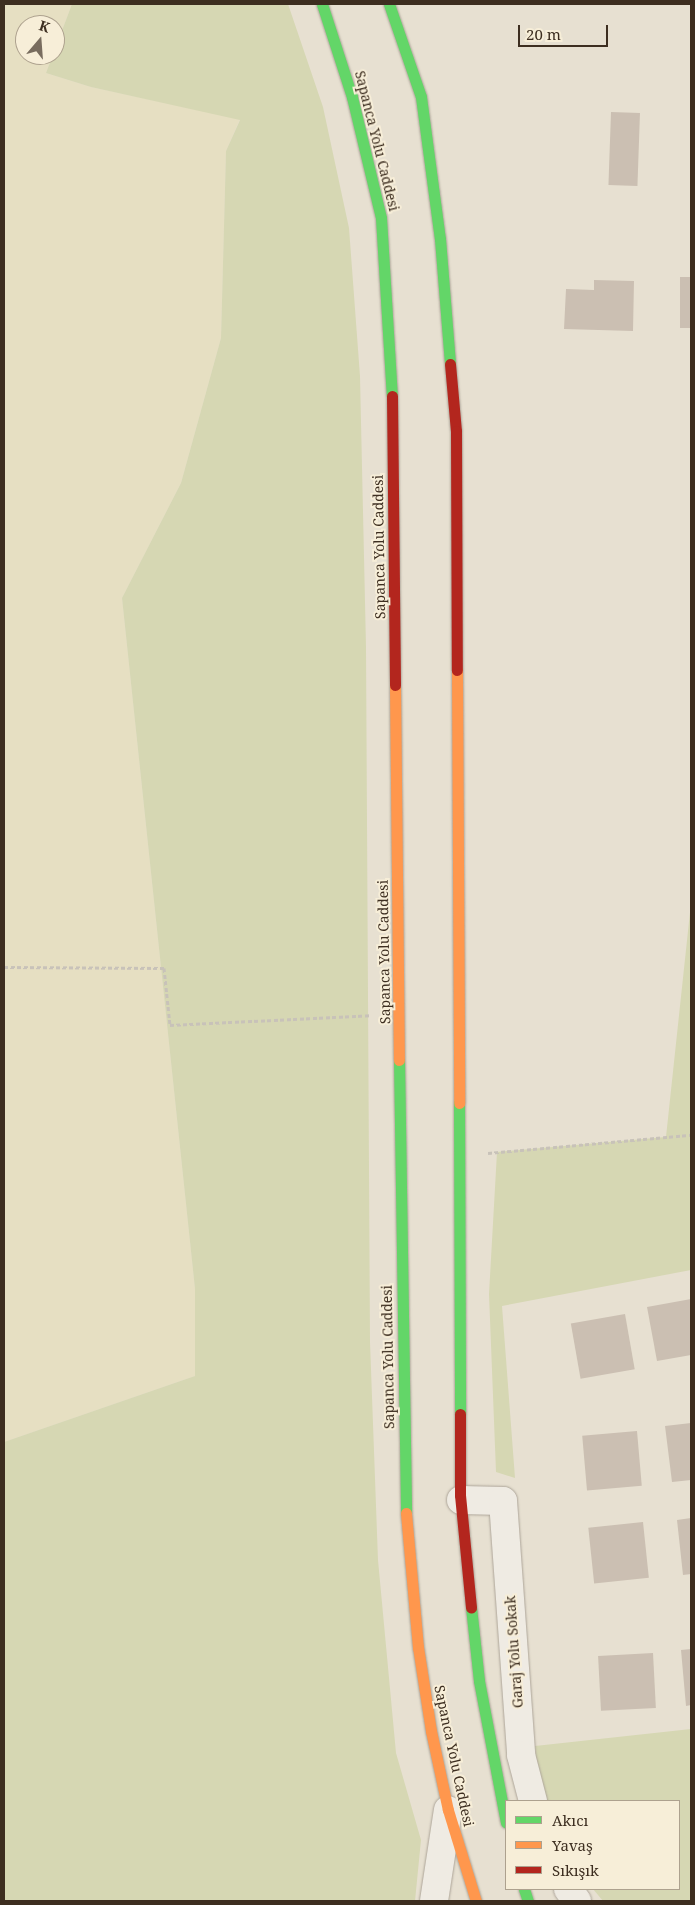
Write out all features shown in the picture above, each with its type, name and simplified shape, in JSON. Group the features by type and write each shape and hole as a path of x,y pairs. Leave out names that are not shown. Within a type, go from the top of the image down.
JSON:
{"highway":[{"name":"Sapanca Yolu Caddesi","path":"322,4 352,97 381,218 392,367 404,1486 418,1647 448,1810 476,1901"},
{"path":"389,4 421,97 440,239 456,431 457,1156 461,1500 479,1682 505,1817"}],"street":[{"name":"Garaj Yolu Sokak","path":"461,1500 503,1501 521,1755 533,1800"},
{"path":"434,1901 448,1810"},
{"path":"569,1890 577,1901"}],"path":[{"path":"4,966 164,968 170,1026 400,1013"},
{"path":"457,1156 691,1135"}],"shaded area":[{"path":"4,4 72,4 65,23 65,15 15,15 15,65 49,65 46,73 91,87 240,119 226,151 221,338 181,483 122,598 195,1289 195,1376 4,1442"}],"green space":[{"path":"72,4 288,4 323,107 349,228 360,376 366,647 370,1342 378,1560 396,1753 421,1840 415,1901 4,1901 4,1442 195,1376 195,1289 122,598 181,483 221,338 226,151 240,120 91,87 46,73 49,65 65,65 65,23"},
{"path":"691,903 691,1270 502,1306 515,1478 496,1472 489,1294 497,1152 666,1137"},
{"path":"691,1729 691,1901 603,1901 594,1890 680,1890 680,1800 540,1800 535,1746"}],"building":[{"path":"611,112 640,113 637,186 608,185"},
{"path":"680,277 691,277 691,328 680,328"},
{"path":"594,280 634,281 633,331 564,329 566,289 594,290"},
{"path":"691,1299 691,1355 657,1361 647,1307"},
{"path":"625,1314 635,1369 581,1379 571,1324"},
{"path":"691,1423 691,1480 672,1482 665,1426"},
{"path":"637,1431 642,1486 587,1491 582,1436"},
{"path":"691,1518 691,1574 683,1575 677,1520"},
{"path":"643,1522 649,1578 594,1583 588,1528"},
{"path":"691,1649 691,1705 686,1706 681,1650"},
{"path":"653,1653 656,1708 601,1711 598,1656"}],"traffic: fast":[{"path":"322,4 352,97 381,218 392,396"},
{"path":"389,4 421,97 440,239 450,364"},
{"path":"399,1060 406,1513"},
{"path":"459,1103 460,1414"},
{"path":"471,1607 479,1681 505,1817"},
{"path":"524,1890 528,1901"}],"traffic: slow":[{"path":"457,670 459,1103"},
{"path":"395,685 399,1060"},
{"path":"406,1513 418,1647 431,1731 448,1810 476,1901"}],"traffic: jam":[{"path":"450,364 456,431 457,670"},
{"path":"392,396 395,685"},
{"path":"460,1414 460,1495 471,1607"}]}
